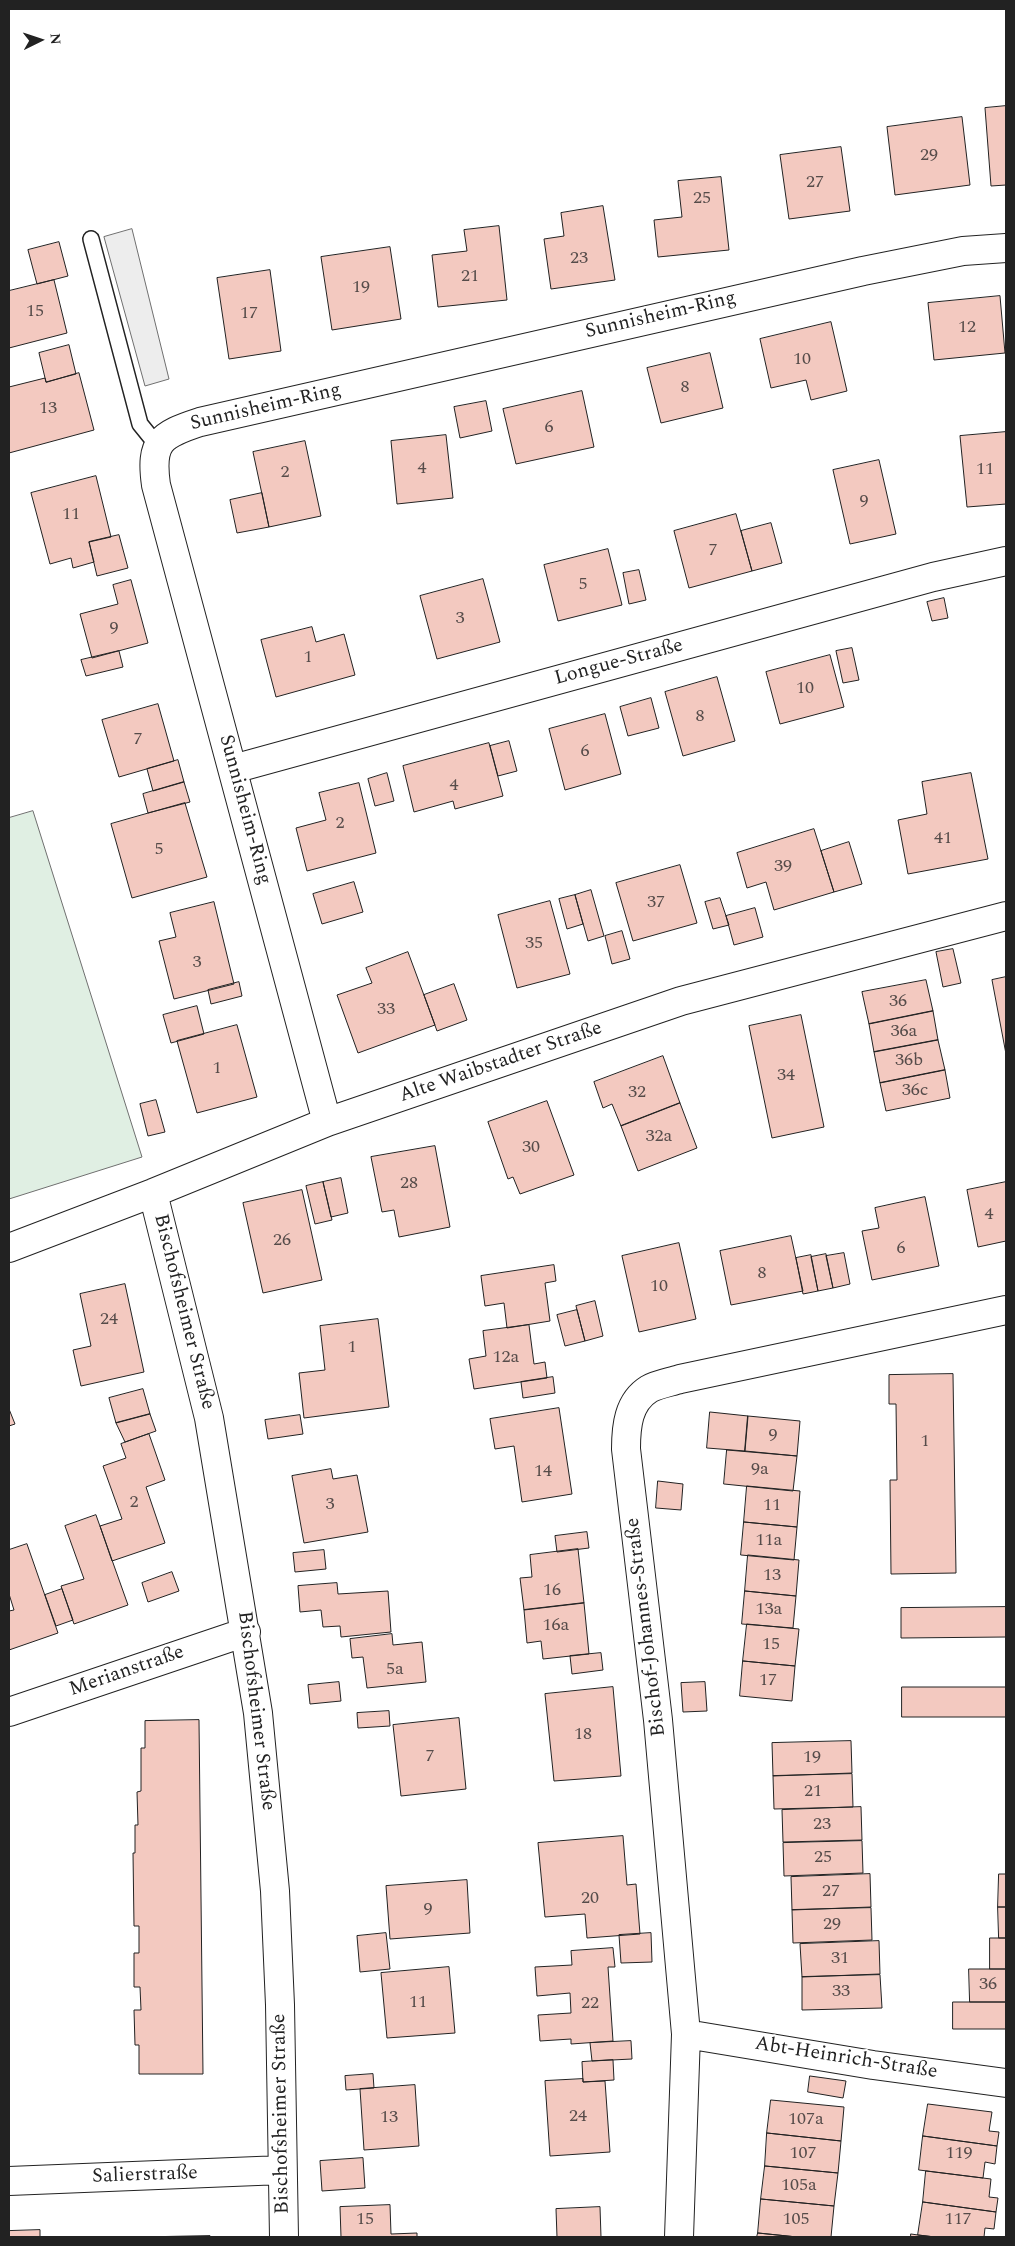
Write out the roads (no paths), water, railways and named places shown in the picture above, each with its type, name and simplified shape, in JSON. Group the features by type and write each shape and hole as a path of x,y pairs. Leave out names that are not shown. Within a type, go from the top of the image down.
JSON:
{"street":[{"name":"Sunnisheim-Ring","path":"327,1122 156,485 153,464 157,445 175,430 229,416 863,271 963,252 1006,248"},
{"name":"Longue-Straße","path":"233,769 933,577 1006,561"},
{"name":"Alte Waibstadter Straße","path":"9,1248 153,1193 327,1122 681,1001 1006,916"},
{"name":"Bischofsheimer Straße","path":"153,1193 209,1418 246,1632 262,1747 275,1892 280,2005 284,2237"},
{"name":"Bischof-Johannes-Straße","path":"679,2237 686,2034 658,1720 626,1450 627,1422 635,1404 649,1389 680,1379 1006,1310"},
{"name":"Merianstraße","path":"9,1712 246,1632"},
{"name":"Abt-Heinrich-Straße","path":"686,2034 873,2065 1006,2083"},
{"name":"Salierstraße","path":"9,2181 282,2170"}],"lane":[{"path":"90,239 140,424 157,445"}]}
